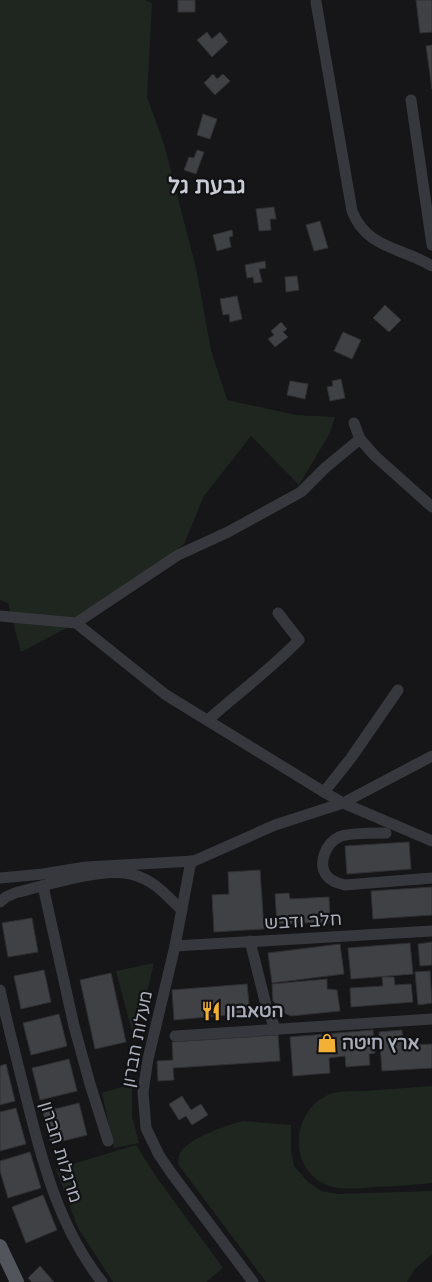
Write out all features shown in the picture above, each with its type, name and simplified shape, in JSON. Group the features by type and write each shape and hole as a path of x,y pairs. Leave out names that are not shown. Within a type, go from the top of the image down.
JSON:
{"main road":[{"path":"0,1246 17,1282"}],"street":[{"path":"316,2 352,211 357,223 373,240 432,266"},
{"path":"410,100 432,246"},
{"path":"354,423 360,439 375,456 432,507"},
{"path":"76,623 178,555 228,532 300,492 360,439"},
{"path":"208,720 280,660 299,640 278,613"},
{"path":"0,616 76,623 166,695 324,792 343,803 432,841"},
{"path":"324,792 351,758 398,690"},
{"path":"0,878 86,867 191,861 275,826 343,803 432,756"},
{"path":"386,833 340,836 326,849 323,866 326,876 334,882 345,885 432,878"},
{"name":"מעלות חברון","path":"191,861 175,946 148,1059 143,1092 146,1128 159,1156 253,1282"},
{"path":"0,902 15,893 43,886 86,877 123,873 133,875 159,888 182,910"},
{"path":"43,886 74,1026 108,1141"},
{"name":"חלב ודבש","path":"175,946 432,931"},
{"path":"250,941 267,1009 276,1030"},
{"name":"מרגלות חברון","path":"0,990 38,1145 55,1200 77,1246 102,1282"},
{"path":"174,1036 432,1019"}],"shaded area":[{"path":"0,0 145,0 152,3 147,97 164,144 196,268 211,350 227,400 296,415 335,417 330,433 299,485 251,436 204,496 184,544 76,623 21,652 8,603 0,600"},
{"path":"154,963 135,1042 116,971"},
{"path":"132,1084 132,1116 139,1143 114,1148 102,1093"},
{"path":"432,1086 432,1183 349,1189 338,1188 318,1180 307,1169 301,1156 299,1141 301,1126 308,1112 318,1101 337,1092"},
{"path":"243,1121 291,1125 291,1151 294,1166 308,1182 321,1191 338,1194 432,1191 432,1254 414,1270 407,1282 266,1282 178,1164 180,1153 192,1142 208,1133"},
{"path":"136,1145 157,1178 223,1268 206,1282 113,1282 78,1228 56,1169"}],"building":[{"path":"178,0 195,0 195,12 178,12"},
{"path":"416,0 432,0 432,32 420,33"},
{"path":"207,32 212,39 220,32 228,42 212,57 197,40"},
{"path":"432,45 432,89 426,46"},
{"path":"213,74 217,79 223,74 230,81 215,95 204,83"},
{"path":"203,114 217,119 210,139 197,135"},
{"path":"197,150 204,152 196,174 184,170 189,157 194,158"},
{"path":"274,207 276,219 270,219 271,230 259,231 256,209"},
{"path":"320,221 328,248 314,251 306,225"},
{"path":"232,230 233,236 229,237 231,247 217,251 213,235"},
{"path":"265,261 266,268 259,269 262,282 254,283 253,277 247,278 245,265"},
{"path":"297,276 299,290 286,292 285,277"},
{"path":"237,296 242,319 230,322 229,314 223,315 220,299"},
{"path":"385,305 401,320 389,332 373,318"},
{"path":"281,322 287,329 283,332 288,337 275,347 268,339 274,335 271,331"},
{"path":"343,332 361,340 352,359 334,351"},
{"path":"341,379 345,398 330,401 327,387 333,386 332,381"},
{"path":"290,381 308,384 305,399 287,395"},
{"path":"409,842 411,869 347,874 345,846"},
{"path":"260,870 264,929 214,932 212,895 229,894 228,872"},
{"path":"432,887 432,915 373,919 371,891"},
{"path":"289,893 290,899 329,897 330,922 277,924 275,894"},
{"path":"32,918 38,952 8,957 2,923"},
{"path":"432,942 432,965 420,966 418,944"},
{"path":"410,943 413,974 351,979 348,948"},
{"path":"340,944 344,974 272,983 268,953"},
{"path":"44,970 51,1002 21,1009 14,976"},
{"path":"430,971 432,1003 418,1005 415,972"},
{"path":"111,973 126,1042 95,1049 80,980"},
{"path":"382,977 394,977 395,985 411,984 413,1002 351,1007 350,988 383,986"},
{"path":"327,979 327,989 337,990 340,1011 291,1016 284,1013 273,1001 272,984"},
{"path":"247,984 250,1013 174,1020 172,990"},
{"path":"59,1014 67,1046 31,1055 23,1023"},
{"path":"373,1030 375,1053 369,1054 370,1065 346,1067 345,1056 329,1058 330,1073 293,1076 290,1037"},
{"path":"402,1030 403,1046 432,1044 432,1068 382,1071 379,1032"},
{"path":"278,1035 280,1061 173,1068 174,1080 158,1081 157,1061 173,1060 172,1042"},
{"path":"69,1059 77,1091 40,1100 32,1068"},
{"path":"6,1064 15,1101 0,1105 0,1066"},
{"path":"182,1096 191,1110 201,1104 208,1115 192,1125 186,1116 179,1120 169,1104"},
{"path":"79,1103 87,1135 51,1144 43,1112"},
{"path":"16,1108 26,1144 0,1151 0,1112"},
{"path":"30,1152 41,1188 8,1198 0,1171 0,1161"},
{"path":"43,1195 57,1230 26,1243 12,1207"},
{"path":"40,1266 54,1282 32,1282 28,1278"}],"place":[{"name":"הטאבון","path":"211,1011"},
{"name":"ארץ חיטה","path":"327,1043"}],"district":[{"name":"גבעת גל","path":"207,186"}]}
